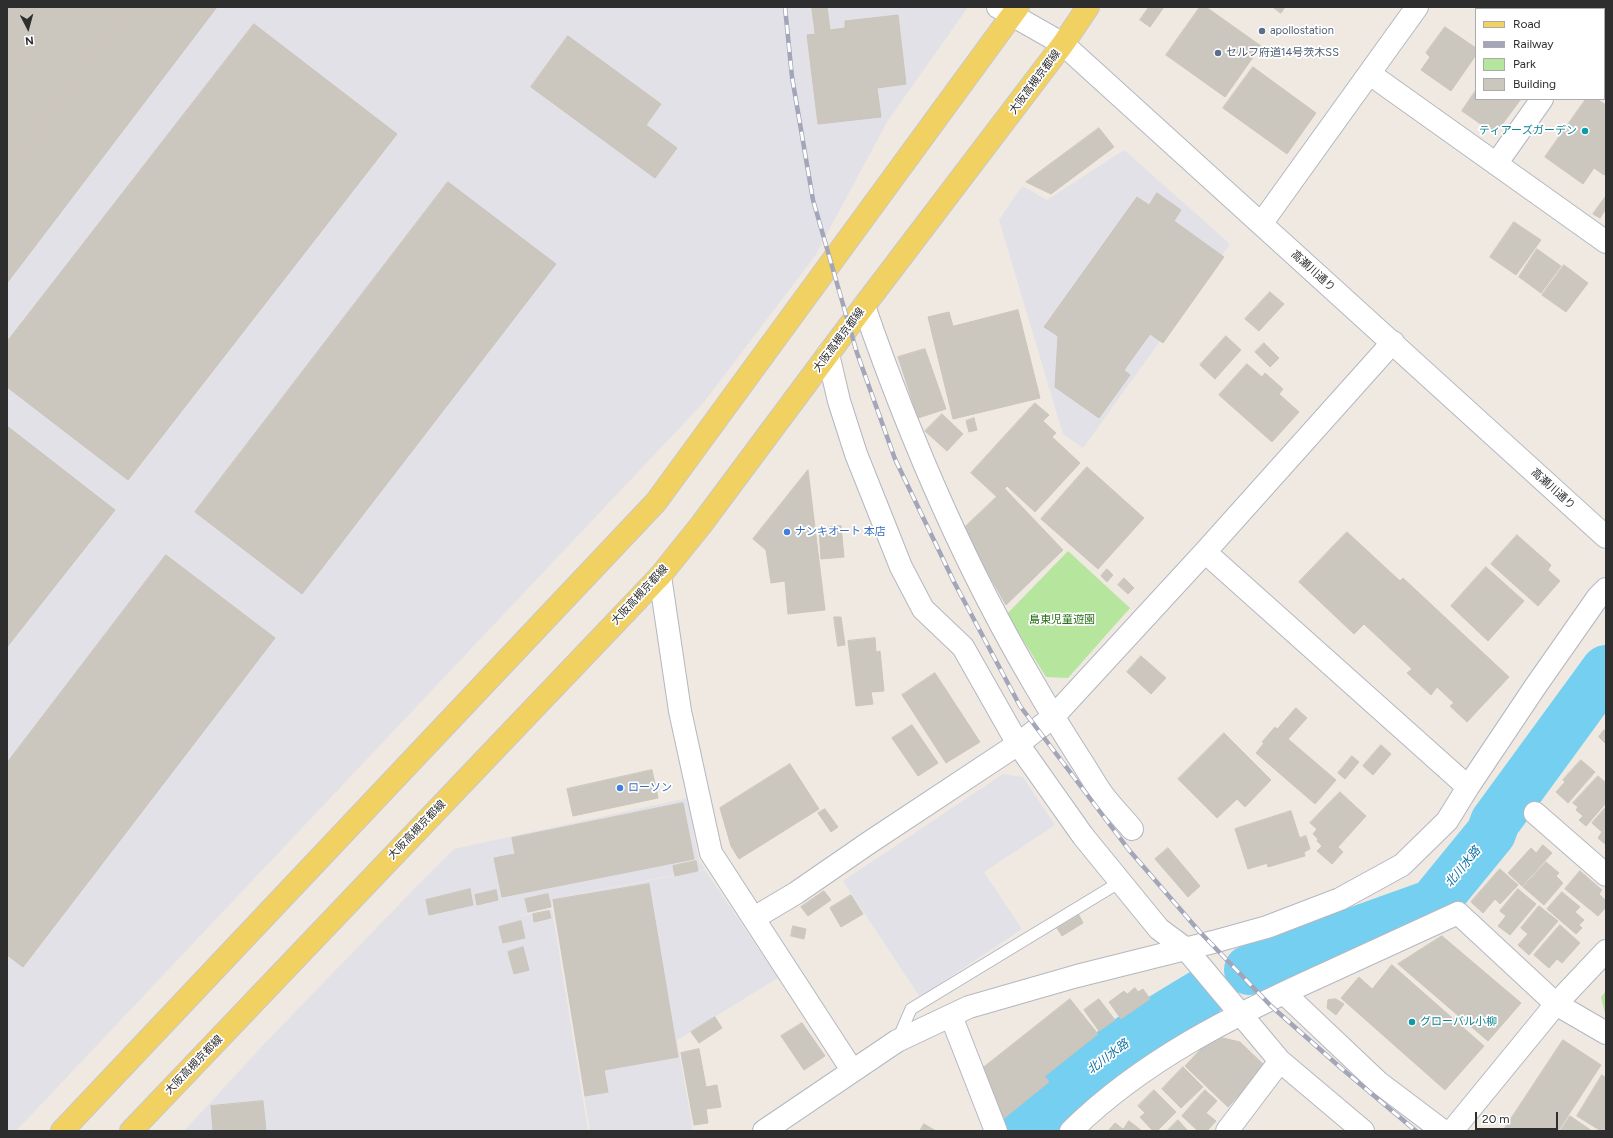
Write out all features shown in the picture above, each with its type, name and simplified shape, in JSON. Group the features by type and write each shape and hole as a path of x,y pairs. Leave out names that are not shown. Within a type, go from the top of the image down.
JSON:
{"main road":[{"name":"大阪高槻京都線","path":"131,1131 660,576 701,526 864,306 1064,44 1088,7"},
{"path":"62,1131 656,502 1009,10"}],"street":[{"path":"1261,224 1417,7"},
{"name":"高瀬川通り","path":"1009,10 1064,44 1606,537"},
{"path":"1370,74 1606,242"},
{"path":"1496,164 1541,100"},
{"path":"864,306 894,391 916,447 946,516 979,584 1053,717 1103,795 1132,829"},
{"path":"754,918 796,893 1018,744 1053,717 1205,552 1393,342"},
{"path":"828,354 839,401 856,454 901,567 923,609 963,647 1018,744 1083,836 1159,929 1186,949 1280,1061 1363,1131"},
{"path":"1205,552 1468,787"},
{"path":"660,576 680,711 711,853 852,1070"},
{"path":"764,1131 896,1041 969,1007 1078,976 1267,927 1340,900 1402,865 1447,821 1535,687 1606,589"},
{"path":"1535,813 1606,875"},
{"path":"1071,1131 1129,1081 1185,1044 1240,1013 1458,913 1556,1004 1606,1033"},
{"path":"1452,1131 1556,1004 1606,951"},
{"path":"1284,993 1378,1082 1443,1131"},
{"path":"951,1016 996,1131"},
{"path":"1227,1131 1280,1061"}],"lane":[{"path":"896,1041 911,1009 1120,882"}],"shaded area":[{"path":"7,7 968,7 887,122 815,256 704,402 16,1131 7,1131"},
{"path":"1124,150 1230,244 1083,448 1063,434 999,220 1022,186 1047,200"},
{"path":"1003,774 1023,777 1055,825 984,872 1022,929 920,997 843,881"},
{"path":"687,798 699,861 705,869 552,899 705,870 778,978 677,1040 693,1131 590,1131 552,900 552,907 509,919 552,909 588,1131 184,1131 266,1042 454,849"}],"green space":[{"name":"島東児童遊園","path":"1068,551 1130,608 1068,678 1046,677 1007,614"},
{"path":"1606,991 1606,1017 1601,997"}],"building":[{"path":"7,7 64,7 7,81"},
{"path":"64,7 132,7 7,170 7,81"},
{"path":"132,7 217,7 7,283 7,170"},
{"path":"812,7 827,7 830,30 845,28 845,21 898,15 906,84 877,88 881,117 818,124 807,35 815,34"},
{"path":"1149,7 1164,7 1150,27 1140,20"},
{"path":"1200,7 1206,7 1261,46 1225,97 1166,55"},
{"path":"1273,7 1285,7 1281,13"},
{"path":"1500,7 1522,7 1521,8"},
{"path":"254,24 397,134 128,480 7,387 7,342"},
{"path":"1445,27 1475,47 1475,56 1451,91 1421,70 1430,57 1426,53"},
{"path":"568,36 661,104 646,125 677,148 655,178 531,87"},
{"path":"1253,67 1316,113 1287,154 1223,108"},
{"path":"1475,92 1475,100 1520,100 1495,134 1462,111"},
{"name":"ティアーズガーデン","path":"1585,100 1598,100 1606,105 1606,173 1604,175 1594,168 1583,184 1545,157"},
{"path":"1099,128 1114,147 1051,194 1026,182"},
{"path":"448,182 556,264 302,594 195,512"},
{"path":"1157,193 1181,210 1174,221 1224,257 1163,343 1150,334 1124,370 1130,375 1099,418 1055,387 1058,336 1044,327 1137,197 1149,205"},
{"path":"1606,196 1606,209 1600,218 1593,214"},
{"path":"1514,222 1541,240 1516,275 1490,257"},
{"path":"1537,249 1561,266 1541,293 1519,277"},
{"path":"1564,265 1588,283 1566,312 1542,295"},
{"path":"1270,292 1284,304 1259,331 1245,319"},
{"path":"1018,310 1040,398 953,419 928,317 949,312 953,326"},
{"path":"1226,336 1241,350 1215,379 1200,365"},
{"path":"1264,343 1279,358 1270,367 1255,352"},
{"path":"925,349 946,409 918,418 898,357"},
{"path":"1247,364 1262,377 1265,373 1283,389 1279,394 1299,412 1272,442 1219,395"},
{"path":"1035,403 1049,415 1043,421 1056,433 1052,437 1080,463 1035,512 1007,486 997,497 971,473"},
{"path":"942,414 963,434 947,451 925,431"},
{"path":"974,418 977,430 969,432 966,421"},
{"path":"7,426 115,510 7,647"},
{"path":"1087,467 1144,518 1098,569 1041,519"},
{"path":"808,470 825,610 788,614 785,581 771,583 766,550 753,539"},
{"path":"1005,489 1063,550 1006,605 963,529"},
{"path":"841,526 844,557 821,559 819,528"},
{"path":"1347,532 1400,581 1403,578 1509,677 1467,722 1450,706 1454,703 1437,687 1431,695 1407,673 1412,669 1364,624 1354,634 1299,582"},
{"path":"1517,535 1551,565 1548,570 1560,581 1538,606 1491,564"},
{"path":"166,555 275,638 23,967 7,955 7,763"},
{"path":"1486,567 1524,601 1488,641 1451,606"},
{"path":"1107,569 1113,575 1107,582 1101,576"},
{"path":"1124,578 1134,588 1128,594 1118,585"},
{"path":"834,617 841,617 845,645 838,646"},
{"path":"875,638 876,652 880,651 884,691 871,692 873,704 856,706 848,641"},
{"path":"1141,656 1166,678 1151,694 1127,672"},
{"path":"935,673 980,742 946,763 902,695"},
{"path":"1296,708 1307,718 1288,739 1336,780 1315,804 1256,753 1264,743 1262,742 1275,727 1277,729"},
{"path":"912,725 938,763 918,776 892,738"},
{"path":"1604,730 1606,732 1606,744 1599,737"},
{"path":"1224,733 1271,780 1245,807 1237,799 1217,818 1178,779"},
{"path":"1381,745 1391,754 1373,775 1363,766"},
{"path":"1352,756 1359,762 1345,779 1338,773"},
{"path":"1581,760 1595,772 1568,803 1556,792 1565,782 1563,780"},
{"path":"790,764 819,809 739,859 731,846 720,808"},
{"path":"652,770 658,798 573,816 567,789"},
{"path":"1598,776 1606,783 1606,803 1586,826 1579,820 1583,816 1576,810 1578,807 1573,803"},
{"path":"1340,792 1366,816 1338,847 1343,852 1332,864 1317,851 1322,846 1313,834 1317,829 1310,823"},
{"path":"683,803 694,859 502,897 494,858 515,854 512,838"},
{"path":"1606,807 1606,845 1598,838 1602,832 1592,823"},
{"path":"825,809 838,827 831,832 818,813"},
{"path":"1291,811 1304,852 1248,869 1235,829"},
{"path":"1306,836 1310,849 1304,852 1300,838"},
{"path":"1543,845 1552,853 1522,886 1508,873 1531,848 1536,853"},
{"path":"1168,848 1200,886 1188,897 1155,859"},
{"path":"1304,852 1305,856 1268,867 1267,863"},
{"path":"696,861 698,871 675,876 673,866"},
{"path":"1546,862 1559,873 1556,876 1563,883 1544,905 1523,887"},
{"path":"1500,869 1518,885 1500,904 1495,899 1483,913 1471,902"},
{"path":"1580,871 1602,890 1599,894 1606,901 1606,907 1598,916 1565,889"},
{"path":"649,884 678,1057 604,1070 608,1092 585,1096 553,900"},
{"path":"470,889 473,905 429,915 426,900"},
{"path":"1518,889 1536,904 1510,935 1498,926 1506,916 1500,911"},
{"path":"496,890 498,900 477,905 475,895"},
{"path":"824,891 831,900 808,916 801,907"},
{"path":"1562,892 1580,907 1575,912 1584,920 1579,925 1582,928 1576,934 1547,909"},
{"path":"548,894 551,907 528,912 525,899"},
{"path":"851,895 863,914 841,927 830,908"},
{"path":"1539,906 1558,921 1529,955 1518,945 1528,934 1521,928"},
{"path":"549,911 551,918 534,922 533,914"},
{"path":"1079,915 1083,923 1062,936 1057,928"},
{"path":"521,921 525,938 503,943 499,927"},
{"path":"1560,925 1580,943 1562,963 1557,959 1549,968 1534,955"},
{"path":"793,926 806,929 804,939 791,936"},
{"path":"1442,936 1521,1003 1488,1041 1398,964"},
{"path":"523,947 529,970 514,974 508,952"},
{"name":"グローバル小柳","path":"1392,965 1484,1046 1445,1090 1341,998 1359,977 1372,989"},
{"path":"1135,988 1138,992 1143,989 1150,999 1121,1019 1109,1002 1124,991 1127,994"},
{"path":"1070,999 1098,1034 1045,1076 1049,1082 1002,1120 983,1068"},
{"path":"1099,999 1115,1020 1099,1031 1084,1010"},
{"path":"1336,999 1344,1004 1336,1015 1327,1008 1328,1000"},
{"path":"715,1017 722,1028 699,1043 691,1032"},
{"path":"802,1023 825,1056 804,1070 781,1036"},
{"path":"1223,1038 1240,1042 1266,1067 1228,1107 1185,1066 1202,1048"},
{"path":"1563,1040 1601,1065 1558,1131 1503,1131"},
{"path":"699,1049 706,1087 717,1085 721,1107 706,1109 708,1123 694,1125 681,1053"},
{"path":"1183,1067 1203,1087 1181,1108 1162,1089"},
{"path":"1602,1075 1606,1078 1606,1131 1601,1131 1577,1116"},
{"path":"1154,1090 1176,1112 1157,1131 1153,1131 1140,1117 1145,1113 1138,1106"},
{"path":"1205,1090 1217,1101 1206,1113 1216,1121 1207,1131 1198,1131 1182,1116"},
{"path":"263,1101 266,1131 213,1131 211,1106"},
{"path":"1570,1116 1592,1131 1560,1131"},
{"path":"1178,1120 1187,1130 1167,1131"},
{"path":"1129,1121 1142,1131 1108,1131 1115,1123 1123,1129"},
{"path":"924,1124 936,1131 920,1131"}],"waterway":[{"name":"北川水路","path":"1249,970 1433,904 1491,833 1495,822 1606,670"},
{"name":"北川水路","path":"1024,1131 1061,1095 1100,1061 1137,1034 1202,994"}],"railway":[{"path":"785,7 792,77 813,200 857,353 895,459 954,582 1020,706 1129,850 1199,931 1271,1006 1341,1068 1416,1131"}],"place":[{"name":"apollostation","path":"1262,31"},
{"name":"セルフ府道14号茨木SS","path":"1218,53"},
{"name":"ティアーズガーデン","path":"1585,131"},
{"name":"ナンキオート 本店","path":"787,532"},
{"name":"ローソン","path":"620,788"},
{"name":"グローバル小柳","path":"1412,1022"}]}
